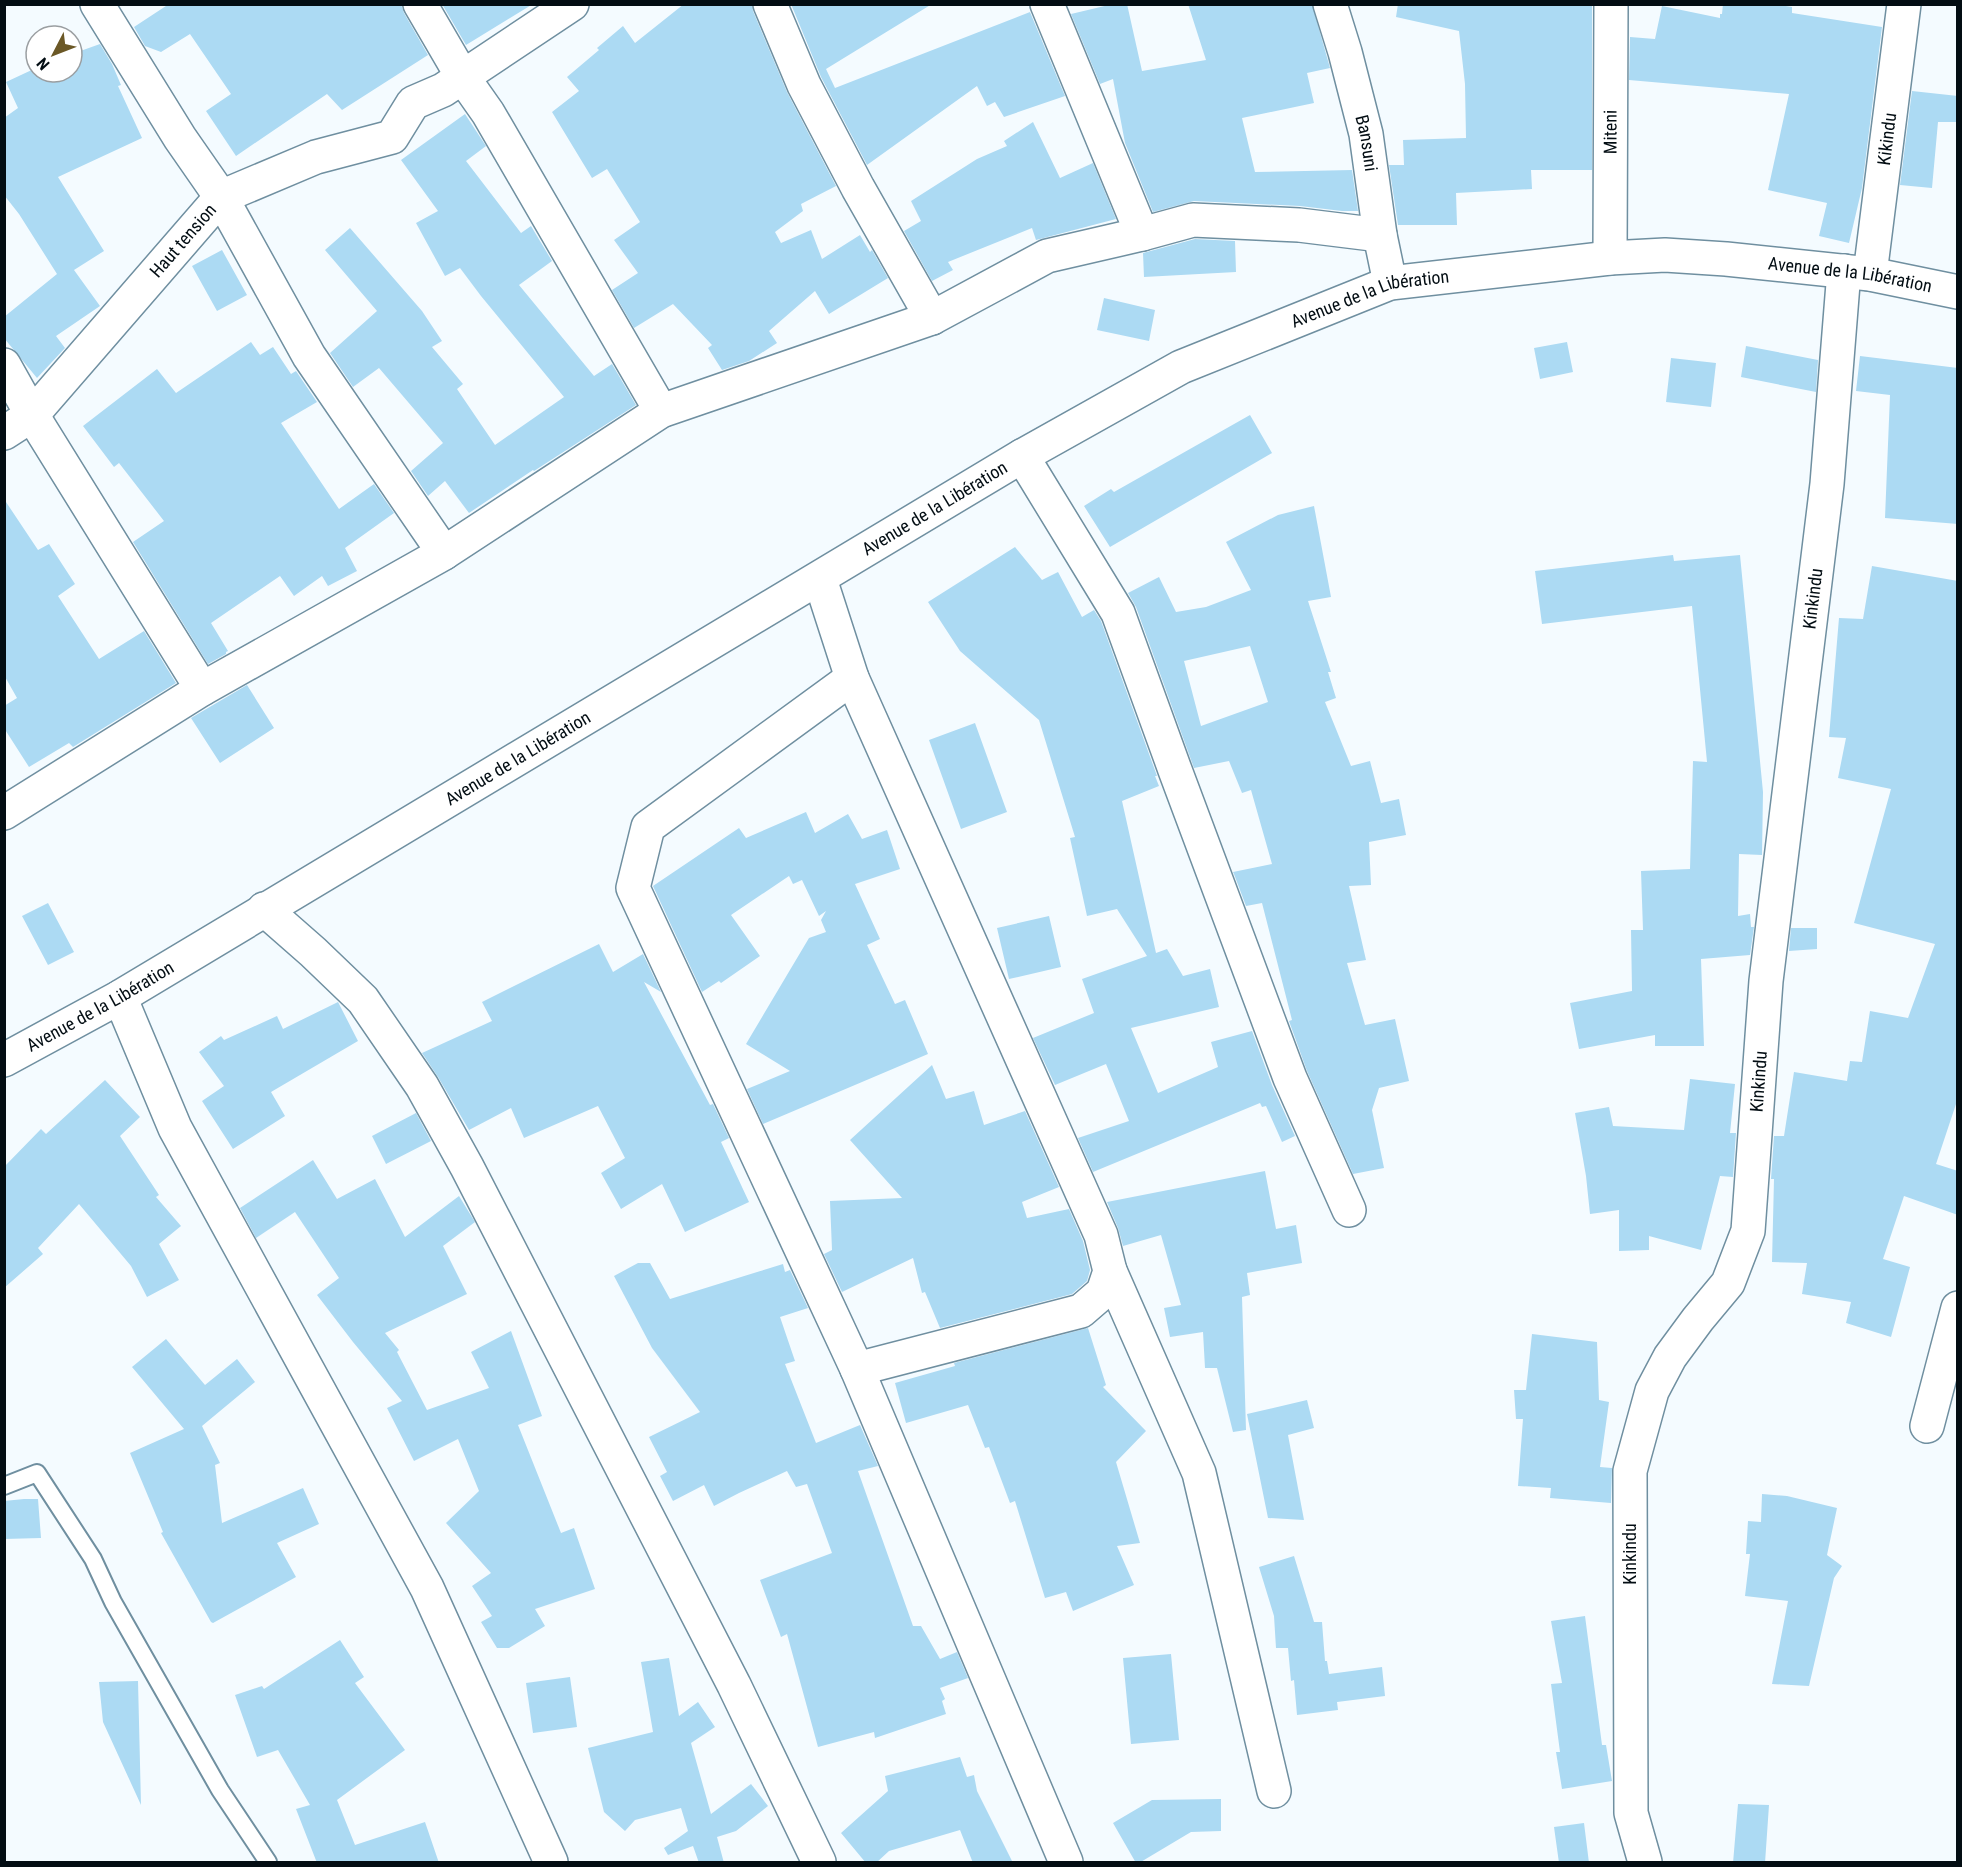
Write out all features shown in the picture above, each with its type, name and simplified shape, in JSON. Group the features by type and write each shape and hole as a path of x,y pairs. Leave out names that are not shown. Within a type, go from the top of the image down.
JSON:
{"main road":[{"path":"97,4 180,138 221,196 309,356 444,552"},
{"path":"420,4 462,76 488,113 661,411"},
{"name":"Haut tension","path":"4,433 33,415 221,196 316,157 392,137 413,103 442,90 572,4"},
{"path":"770,4 815,105 858,188 932,318"},
{"path":"1047,4 1142,234"},
{"name":"Bansuni","path":"1330,4 1345,52 1365,134 1380,235 1390,283"},
{"name":"Miteni","path":"1610,258 1611,4"},
{"name":"Kikindu","path":"1857,273 1904,4"},
{"path":"4,813 202,688 444,552 661,411 932,318 1047,256 1193,220 1299,225 1380,235"},
{"name":"Avenue de la Libération","path":"4,1060 120,997 1022,456 1181,368 1390,283 1610,258 1665,255 1857,273 1958,292"},
{"name":"Kinkindu","path":"1645,1863 1630,1813 1630,1471 1652,1391 1671,1357 1728,1283 1748,1231 1766,981 1827,484 1857,273"},
{"path":"4,365 202,688"},
{"path":"1022,456 1119,612 1175,770 1290,1078 1349,1210"},
{"path":"820,579 852,678 1101,1235 1110,1271 1198,1473 1274,1791"},
{"path":"852,678 648,827 633,888 857,1369 1066,1863"},
{"path":"264,909 363,1000 422,1086 467,1167 734,1685 819,1863"},
{"path":"120,997 176,1128 427,1588 551,1863"},
{"path":"857,1369 1081,1311 1103,1292 1110,1271"},
{"path":"1927,1426 1958,1308"}],"lane":[{"path":"4,1486 37,1473 93,1558 113,1602 220,1791 268,1863"}],"building":[{"path":"169,4 401,4 428,55 342,110 327,94 236,156 206,111 231,94 190,34 161,52 145,46 134,27"},
{"path":"442,4 533,4 466,45"},
{"path":"684,4 752,4 787,92 836,186 801,204 803,211 775,232 781,243 811,230 822,259 860,235 870,252 872,250 888,278 829,314 815,291 769,331 777,343 749,361 722,370 708,348 712,345 673,304 634,328 612,290 638,273 614,240 640,222 607,169 592,178 552,112 579,91 567,77 623,26 635,43"},
{"path":"791,4 932,4 826,69 835,88 1030,12 1065,96 1004,117 995,102 987,106 977,86 867,165 821,77"},
{"path":"1113,4 1127,4 1142,71 1206,60 1188,4 1312,4 1330,68 1307,73 1314,103 1242,118 1255,172 1352,170 1358,211 1194,201 1153,212 1125,143 1113,79 1100,84 1071,14"},
{"path":"1398,4 1592,4 1592,170 1531,170 1532,189 1456,193 1457,225 1398,225 1389,165 1404,165 1403,140 1466,138 1465,84 1459,31 1396,17"},
{"path":"1723,4 1774,4 1792,7 1792,13 1882,27 1862,188 1849,243 1819,236 1827,203 1768,190 1789,94 1629,80 1630,37 1655,39 1662,6 1720,18"},
{"path":"100,44 112,64 121,85 118,86 142,138 58,177 104,251 74,270 100,306 56,336 65,348 37,378 4,338 4,317 57,274 19,214 4,195 4,118 18,108 6,82 24,74 24,84 84,84 84,50"},
{"path":"1912,91 1958,96 1958,122 1938,122 1932,188 1900,185"},
{"path":"465,114 486,146 466,161 521,233 531,226 552,261 519,285 594,376 612,364 636,405 469,513 445,481 428,496 411,471 443,443 379,368 353,387 330,353 377,311 325,250 350,228 422,311 442,341 432,347 463,384 457,389 495,445 564,397 460,268 445,276 416,223 438,211 401,160"},
{"path":"1033,122 1060,178 1093,163 1116,219 1036,240 1032,228 948,262 953,270 932,281 904,231 921,221 911,201 977,159 1007,146 1004,141"},
{"path":"1195,239 1235,241 1236,272 1144,277 1143,253"},
{"path":"222,250 247,295 217,311 192,266"},
{"path":"1104,298 1155,310 1149,341 1097,330"},
{"path":"251,342 260,355 273,347 291,374 296,371 317,402 281,423 339,509 374,484 394,513 345,548 357,571 328,586 322,576 294,596 280,576 211,623 228,651 208,664 133,542 164,521 119,463 114,467 83,426 157,369 176,393"},
{"path":"1567,342 1573,372 1540,379 1534,348"},
{"path":"1746,346 1818,360 1816,392 1741,377"},
{"path":"1860,356 1958,368 1958,524 1885,518 1890,395 1856,391"},
{"path":"1671,358 1716,363 1711,407 1666,402"},
{"path":"1250,415 1272,453 1110,547 1084,506 1111,489 1114,492"},
{"path":"4,499 38,550 49,544 75,584 58,596 99,659 144,631 176,683 73,747 69,743 29,767 4,728 4,706 17,698 4,675"},
{"path":"1314,506 1331,597 1308,601 1331,672 1328,672 1336,698 1325,702 1351,766 1370,761 1381,803 1399,799 1406,835 1369,842 1371,885 1349,886 1366,960 1347,963 1365,1025 1395,1019 1409,1081 1379,1088 1372,1110 1384,1168 1353,1174 1307,1071 1289,1021 1292,1020 1262,903 1246,906 1233,872 1272,864 1251,790 1242,793 1229,761 1194,768 1136,607 1128,593 1159,577 1176,612 1206,607 1251,590 1226,542 1278,515","holes":["1250,646 1268,702 1201,726 1184,661"]},
{"path":"1015,547 1042,580 1058,572 1082,617 1094,610 1101,621 1159,786 1122,801 1156,953 1167,949 1183,976 1210,969 1219,1007 1131,1028 1158,1093 1218,1067 1211,1042 1252,1031 1272,1085 1295,1136 1282,1142 1266,1106 1262,1107 1260,1103 1093,1172 1078,1138 1129,1121 1106,1064 1055,1085 1033,1038 1094,1013 1082,979 1147,956 1117,909 1087,916 1070,838 1075,837 1039,720 960,651 928,602"},
{"path":"1673,555 1674,561 1740,555 1763,792 1762,855 1739,854 1738,916 1750,914 1751,927 1754,927 1750,955 1701,959 1704,1046 1655,1046 1655,1035 1579,1049 1570,1003 1632,991 1631,930 1643,930 1641,871 1690,869 1693,761 1707,762 1692,606 1542,624 1535,571"},
{"path":"1872,566 1958,581 1958,1098 1936,1164 1958,1171 1958,1215 1904,1196 1883,1259 1910,1267 1891,1337 1846,1323 1851,1302 1802,1294 1807,1263 1772,1262 1774,1179 1771,1179 1774,1136 1784,1136 1794,1072 1847,1081 1850,1061 1862,1062 1870,1011 1908,1018 1935,944 1854,923 1891,789 1838,778 1846,738 1829,737 1839,618 1863,619"},
{"path":"247,685 274,728 220,763 191,718"},
{"path":"975,723 1007,812 961,829 929,740"},
{"path":"806,812 815,833 848,814 862,839 887,830 900,869 855,884 880,939 867,945 895,1004 905,1000 928,1054 763,1124 747,1089 790,1071 746,1044 809,938 826,932 821,920 826,911 819,916 802,880 793,884 789,876 731,915 760,956 721,983 719,981 702,992 653,886 739,828 746,838"},
{"path":"48,903 74,952 48,965 22,916"},
{"path":"1049,916 1061,967 1009,979 997,928"},
{"path":"1791,928 1817,928 1817,949 1789,951"},
{"path":"599,944 613,972 643,954 661,992 644,982 710,1105 713,1104 729,1138 721,1142 749,1202 685,1232 662,1184 621,1209 601,1173 625,1158 598,1106 524,1138 511,1108 469,1130 422,1053 492,1021 482,1002"},
{"path":"338,1002 358,1041 271,1092 285,1116 233,1149 202,1101 224,1086 199,1052 221,1036 224,1040 277,1016 283,1029"},
{"path":"932,1065 946,1099 974,1091 984,1125 1025,1111 1059,1187 1022,1202 1027,1218 1069,1209 1083,1241 1090,1270 1087,1281 1072,1294 940,1328 925,1292 922,1293 913,1258 842,1292 824,1254 832,1250 830,1201 902,1198 850,1140"},
{"path":"1690,1079 1735,1084 1730,1133 1736,1133 1733,1177 1720,1176 1701,1250 1649,1236 1649,1250 1619,1251 1619,1210 1590,1214 1575,1113 1609,1107 1613,1126 1684,1130"},
{"path":"105,1080 140,1117 120,1136 159,1195 156,1197 181,1226 159,1244 179,1280 147,1297 131,1266 79,1204 38,1248 43,1254 4,1288 4,1167 41,1129 46,1134"},
{"path":"416,1113 431,1141 386,1164 372,1136"},
{"path":"313,1160 337,1199 375,1179 405,1237 459,1196 475,1222 443,1246 467,1294 385,1333 399,1350 397,1352 427,1410 489,1388 471,1352 511,1331 542,1416 518,1425 561,1533 574,1528 595,1589 535,1609 545,1626 509,1648 497,1648 481,1622 492,1616 472,1586 491,1573 446,1523 479,1491 458,1439 414,1461 387,1408 402,1401 317,1295 339,1278 295,1212 256,1238 240,1208"},
{"path":"1265,1171 1276,1229 1296,1225 1302,1263 1247,1273 1250,1295 1242,1297 1246,1430 1233,1432 1217,1368 1205,1368 1203,1332 1170,1337 1164,1308 1181,1305 1161,1235 1123,1246 1107,1202"},
{"path":"638,1263 650,1263 670,1299 783,1264 785,1272 790,1270 808,1308 780,1317 795,1361 785,1364 816,1443 860,1425 878,1466 858,1471 913,1626 921,1626 940,1659 957,1652 968,1678 940,1688 945,1699 942,1701 946,1714 875,1738 874,1732 818,1747 787,1634 781,1637 760,1580 832,1553 807,1484 796,1487 787,1471 714,1506 704,1485 673,1501 660,1476 667,1472 649,1437 700,1412 652,1348 614,1276"},
{"path":"1088,1328 1106,1385 1103,1387 1146,1431 1116,1462 1140,1543 1117,1546 1134,1585 1073,1611 1066,1592 1045,1598 1015,1501 1010,1503 989,1447 985,1448 968,1405 906,1423 895,1383 955,1366 954,1363"},
{"path":"1532,1334 1597,1342 1599,1400 1609,1402 1600,1467 1612,1468 1611,1503 1550,1498 1551,1488 1518,1486 1523,1419 1516,1419 1514,1390 1526,1390"},
{"path":"166,1339 205,1385 237,1359 255,1382 202,1426 220,1463 215,1465 222,1523 303,1488 319,1524 277,1543 296,1577 213,1623 161,1533 163,1532 130,1453 184,1429 132,1367"},
{"path":"1307,1400 1314,1428 1288,1435 1304,1520 1268,1518 1247,1414"},
{"path":"1762,1494 1787,1496 1837,1508 1827,1555 1842,1566 1834,1578 1809,1686 1772,1684 1788,1601 1745,1596 1750,1554 1746,1554 1748,1521 1761,1522"},
{"path":"38,1499 41,1538 4,1539 4,1501"},
{"path":"1294,1556 1314,1622 1322,1622 1325,1661 1327,1661 1329,1674 1382,1667 1385,1696 1337,1702 1338,1710 1297,1715 1288,1648 1276,1648 1274,1616 1259,1567"},
{"path":"1585,1616 1602,1745 1606,1745 1612,1781 1562,1789 1556,1752 1560,1752 1551,1684 1562,1683 1551,1621"},
{"path":"340,1640 364,1677 355,1683 405,1750 337,1800 355,1845 425,1822 439,1863 317,1863 296,1809 310,1805 278,1750 257,1757 235,1695 262,1686 264,1689"},
{"path":"1171,1654 1179,1740 1131,1744 1123,1658"},
{"path":"669,1658 679,1716 698,1702 715,1727 691,1743 711,1814 751,1784 768,1806 736,1831 717,1837 724,1863 699,1863 693,1846 668,1855 664,1848 688,1831 681,1808 635,1820 625,1831 604,1812 588,1748 653,1732 641,1662"},
{"path":"570,1677 577,1727 533,1733 526,1683"},
{"path":"138,1681 141,1805 103,1722 99,1682"},
{"path":"960,1757 967,1777 974,1775 977,1791 1013,1863 973,1863 960,1830 889,1851 876,1863 866,1863 841,1833 888,1791 885,1776"},
{"path":"1221,1799 1221,1831 1191,1832 1139,1863 1136,1863 1113,1823 1152,1800"},
{"path":"1738,1804 1769,1805 1765,1863 1733,1863"},
{"path":"1584,1823 1589,1863 1559,1863 1554,1827"}]}
